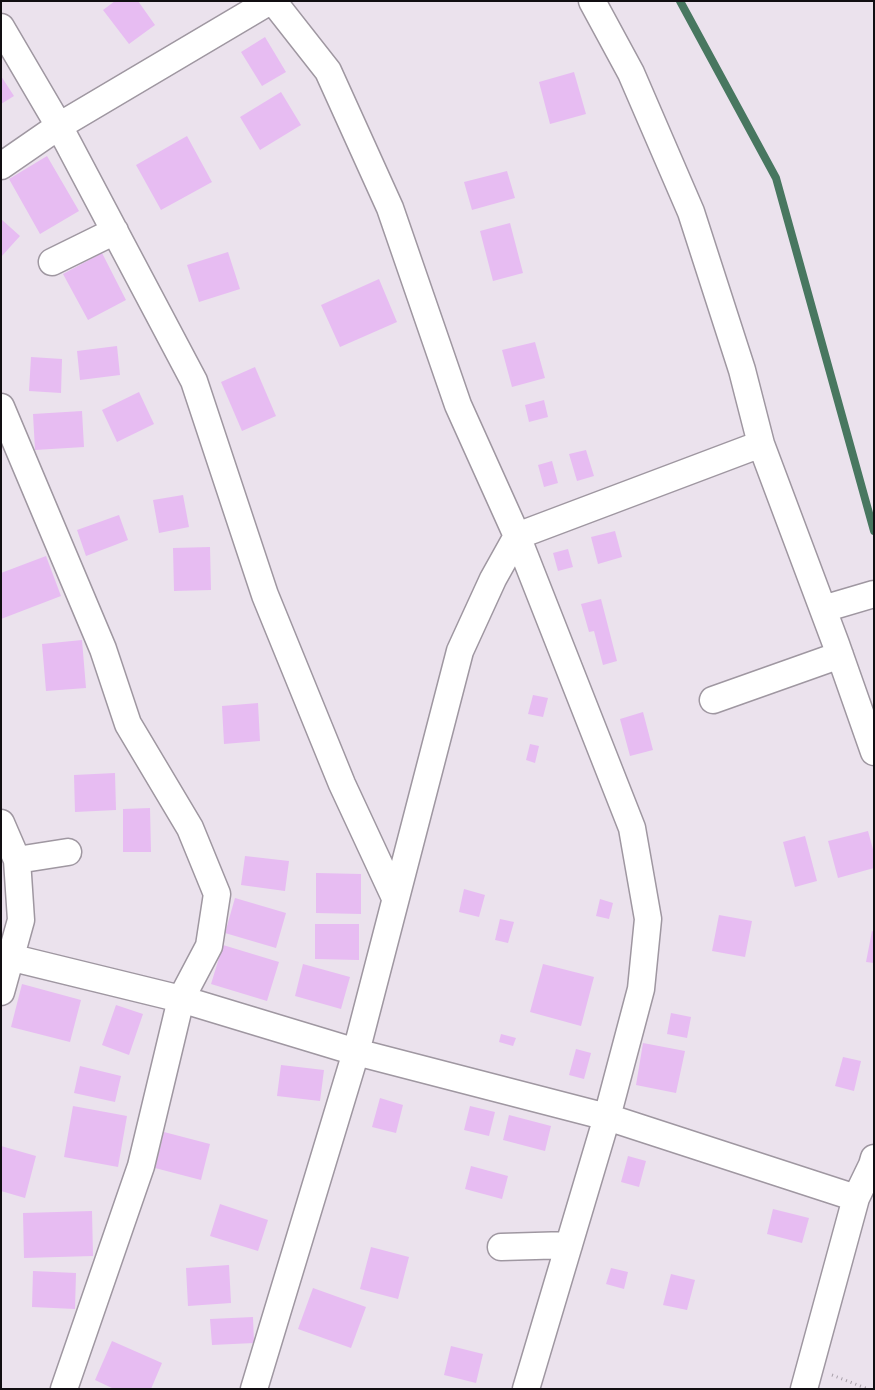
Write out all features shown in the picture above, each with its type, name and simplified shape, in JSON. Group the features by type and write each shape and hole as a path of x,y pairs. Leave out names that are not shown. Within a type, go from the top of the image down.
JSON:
{"street":[{"path":"1,166 59,126 272,1 328,71 390,208 458,405 517,536 632,828 648,919 641,989 607,1117 526,1389"},
{"path":"592,1 630,73 691,212 742,370 761,444 840,654 874,752"},
{"path":"1,27 59,126 194,381 265,595 342,784 395,898"},
{"path":"52,262 115,231"},
{"path":"4,419 103,649 128,724 190,828 217,894 209,946 181,999 141,1166 64,1389"},
{"path":"254,1389 356,1052 460,651 493,579 517,536 761,444"},
{"path":"823,609 871,595"},
{"path":"713,700 840,654"},
{"path":"1,823 17,860 21,920 6,956 1,992"},
{"path":"17,860 68,852"},
{"path":"6,956 181,999 356,1052 607,1117 856,1198"},
{"path":"808,1378 856,1198 873,1162"},
{"path":"501,1247 569,1245"}],"path":[{"path":"808,1378 868,1389"}],"building":[{"path":"115,1 138,1 155,25 129,44 103,10"},
{"path":"265,37 286,72 262,86 241,52"},
{"path":"574,72 586,114 550,124 539,82"},
{"path":"1,76 14,96 1,104"},
{"path":"281,92 301,125 260,150 240,117"},
{"path":"187,136 212,182 161,210 136,165"},
{"path":"47,156 79,211 40,234 9,179"},
{"path":"507,171 515,198 472,210 464,182"},
{"path":"1,219 20,236 1,257"},
{"path":"510,223 523,273 493,281 480,231"},
{"path":"228,252 240,289 199,302 187,265"},
{"path":"102,253 126,300 88,320 63,274"},
{"path":"379,279 397,322 340,347 321,305"},
{"path":"535,342 545,378 512,387 502,350"},
{"path":"117,346 120,375 80,380 77,351"},
{"path":"31,357 62,359 61,393 29,391"},
{"path":"255,367 276,416 242,431 221,382"},
{"path":"139,392 154,424 117,442 102,410"},
{"path":"544,400 548,417 529,422 525,405"},
{"path":"82,411 84,447 35,450 33,414"},
{"path":"586,450 594,476 577,481 569,454"},
{"path":"552,461 558,483 544,487 538,465"},
{"path":"183,495 189,527 159,533 153,500"},
{"path":"119,515 128,540 86,556 77,530"},
{"path":"615,531 622,557 598,564 591,537"},
{"path":"210,547 211,590 174,591 173,548"},
{"path":"568,549 573,567 558,571 553,553"},
{"path":"46,556 61,596 1,619 1,573"},
{"path":"601,599 617,661 603,665 594,631 589,632 581,604"},
{"path":"82,640 86,688 46,691 42,644"},
{"path":"533,695 548,698 543,717 528,714"},
{"path":"258,703 260,741 224,744 222,706"},
{"path":"643,712 653,750 630,756 620,719"},
{"path":"530,744 539,746 535,763 526,760"},
{"path":"115,773 116,810 75,812 74,775"},
{"path":"150,808 151,852 123,852 123,809"},
{"path":"868,831 874,853 874,868 838,878 828,841"},
{"path":"805,836 817,881 795,887 783,842"},
{"path":"245,856 289,861 285,891 241,885"},
{"path":"316,873 361,874 361,914 316,913"},
{"path":"464,889 485,895 479,917 459,912"},
{"path":"235,898 286,913 276,948 225,933"},
{"path":"600,899 613,903 609,919 596,916"},
{"path":"719,915 752,921 745,957 712,951"},
{"path":"500,919 514,922 508,943 495,940"},
{"path":"315,924 359,924 359,960 315,959"},
{"path":"872,931 874,932 874,963 866,962"},
{"path":"223,945 279,962 267,1001 211,984"},
{"path":"303,964 350,977 341,1009 295,996"},
{"path":"543,964 594,977 581,1026 530,1012"},
{"path":"22,984 81,1000 70,1042 11,1027"},
{"path":"116,1005 143,1014 129,1055 102,1045"},
{"path":"671,1013 691,1017 687,1038 667,1034"},
{"path":"501,1034 516,1038 513,1046 499,1042"},
{"path":"643,1043 685,1051 676,1093 636,1085"},
{"path":"576,1049 591,1053 584,1079 569,1075"},
{"path":"843,1057 861,1061 854,1091 835,1086"},
{"path":"281,1065 324,1070 320,1101 277,1096"},
{"path":"80,1066 121,1076 115,1102 74,1093"},
{"path":"380,1098 403,1105 396,1133 372,1127"},
{"path":"73,1106 127,1116 118,1167 64,1157"},
{"path":"470,1106 495,1112 489,1136 464,1130"},
{"path":"509,1115 551,1126 545,1151 503,1140"},
{"path":"164,1132 210,1144 201,1180 155,1168"},
{"path":"1,1146 36,1156 25,1198 1,1191"},
{"path":"628,1156 646,1161 639,1187 621,1182"},
{"path":"471,1166 508,1176 502,1199 465,1189"},
{"path":"220,1204 268,1220 258,1251 210,1236"},
{"path":"773,1209 809,1218 802,1243 767,1234"},
{"path":"92,1211 93,1256 24,1258 23,1213"},
{"path":"371,1247 409,1257 398,1299 360,1289"},
{"path":"229,1265 231,1303 188,1306 186,1268"},
{"path":"611,1268 628,1272 624,1289 606,1284"},
{"path":"33,1271 76,1273 75,1309 32,1307"},
{"path":"671,1274 695,1280 687,1310 663,1305"},
{"path":"313,1288 366,1307 351,1348 298,1329"},
{"path":"253,1317 254,1343 212,1345 210,1319"},
{"path":"112,1341 162,1363 151,1389 114,1389 95,1380"},
{"path":"451,1346 483,1354 476,1383 444,1375"}],"waterway":[{"path":"680,1 776,178 874,531"}]}
